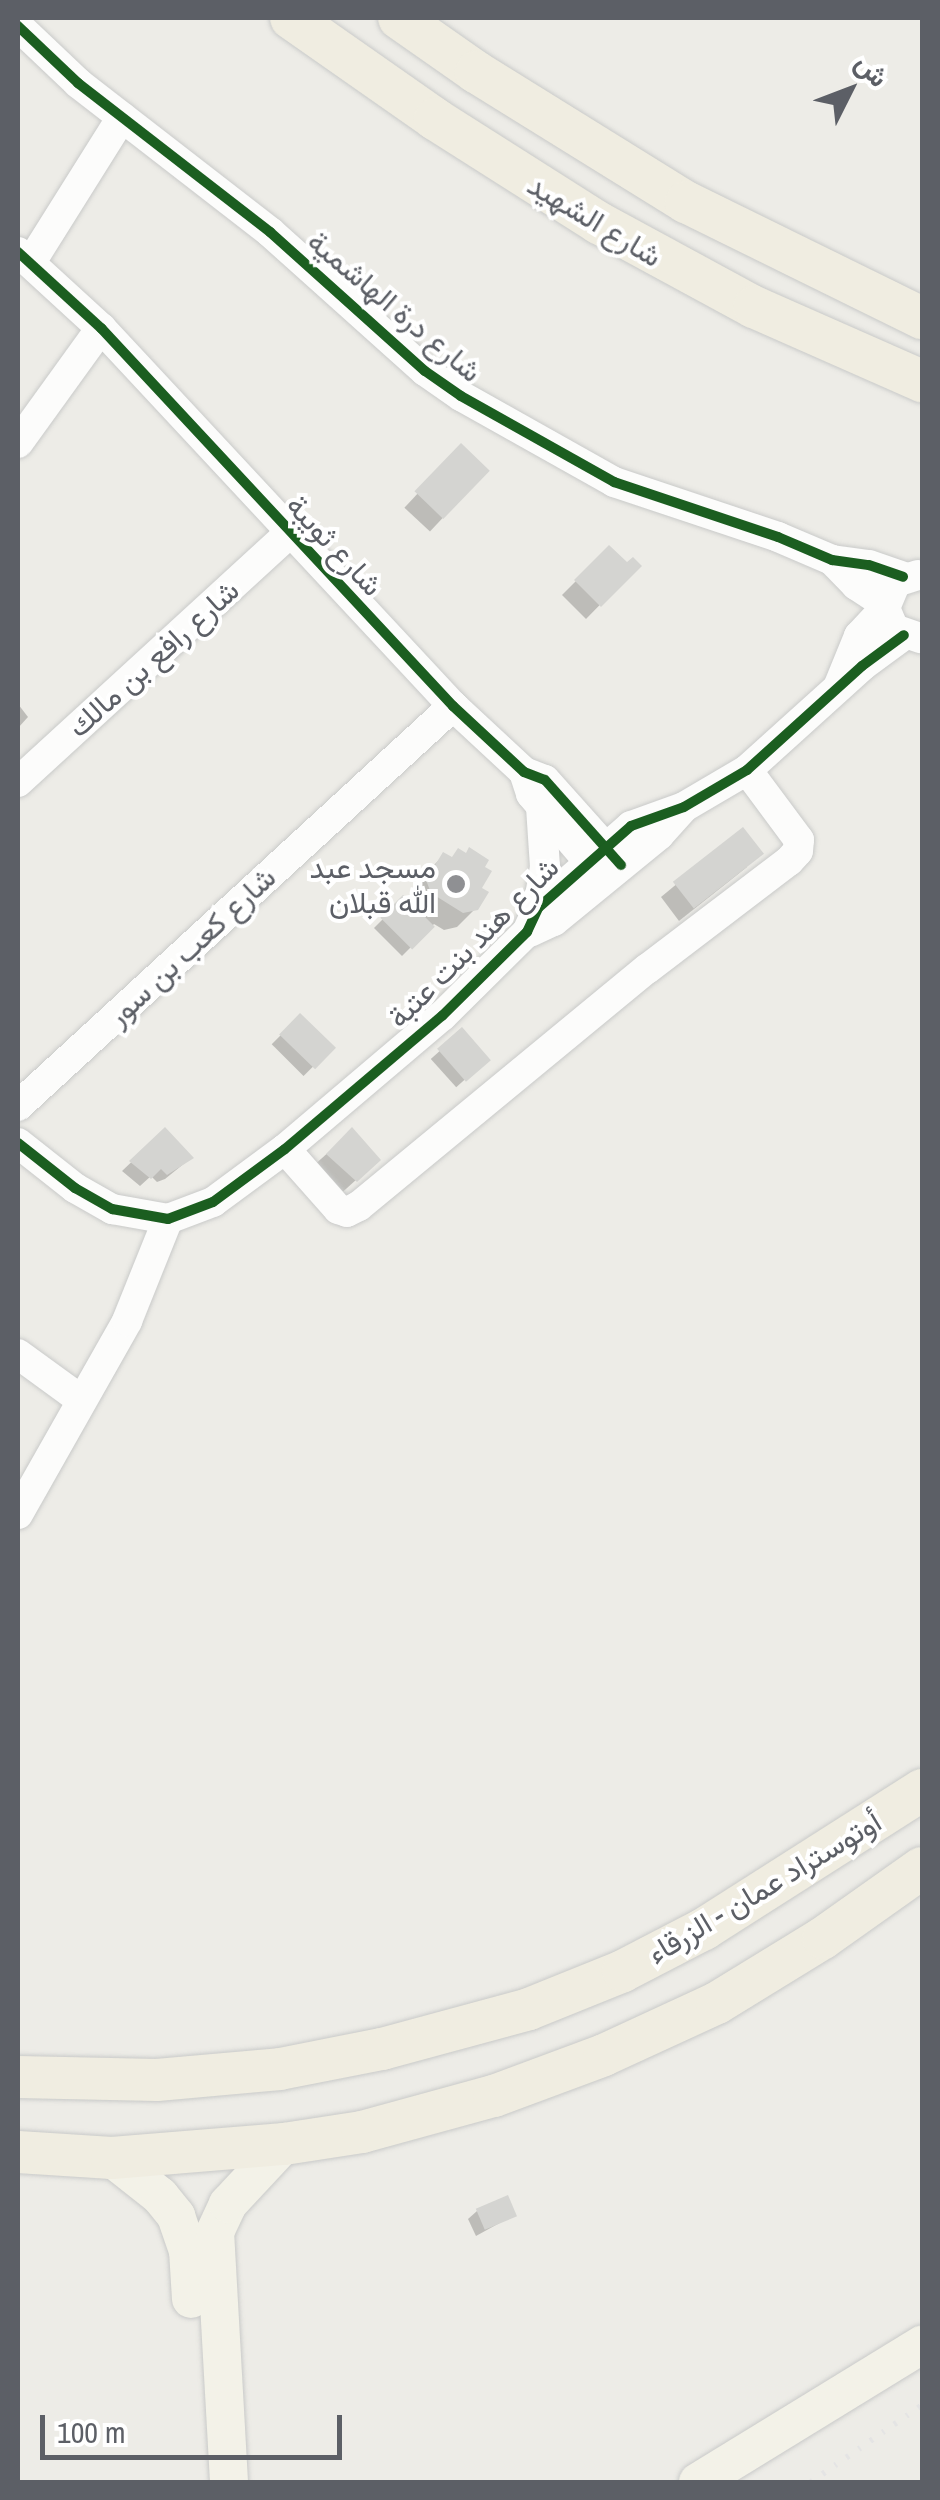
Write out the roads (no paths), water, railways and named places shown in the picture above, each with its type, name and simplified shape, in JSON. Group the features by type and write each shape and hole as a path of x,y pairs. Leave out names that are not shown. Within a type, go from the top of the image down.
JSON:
{"highway":[{"name":"شارع الشهيد","path":"291,18 435,120 615,233 754,308 922,381"},
{"name":"شارع الشهيد","path":"399,18 476,72 686,202 922,318"},
{"name":"أوتوستراد عمان - الزرقاء","path":"18,2077 157,2080 280,2069 382,2049 513,2014 577,1991 678,1943 922,1790"},
{"path":"18,2152 112,2158 284,2144 362,2132 478,2101 647,2037 771,1972 922,1868"}],"main road":[{"path":"229,2482 214,2242 228,2204 284,2144"},
{"path":"112,2158 160,2196 186,2238 203,2482"},
{"path":"698,2482 922,2345"}],"street":[{"name":"شارع درة الهاشمية","path":"18,26 78,83 270,232 425,370 461,396 614,482 778,537 832,560 913,576"},
{"path":"24,257 122,117"},
{"name":"شارع ثويبة","path":"24,257 101,328 453,706 524,772 545,780 605,863"},
{"path":"18,443 101,328"},
{"name":"شارع رافع بن مالك","path":"18,782 289,534"},
{"name":"شارع درة الهاشمية","path":"832,560 856,585 885,606 894,629 913,636"},
{"name":"شارع هند بنت عتبة","path":"838,688 859,636 885,606 890,588 913,576"},
{"name":"شارع هند بنت عتبة","path":"168,1219 213,1202 286,1149 442,1016 533,920 554,921 647,817 684,807 746,770 838,688 913,636"},
{"name":"شارع كعب بن سور","path":"18,1106 453,706"},
{"path":"286,1149 338,1209 348,1212 359,1206 647,969 790,860 798,851 799,840 746,770"},
{"name":"شارع ثويبة","path":"524,772 526,788 541,807 605,863"},
{"path":"533,920 545,868 541,807"},
{"path":"18,1145 75,1188 112,1209 168,1219 127,1321 18,1514"},
{"path":"18,1354 81,1400"}],"railway":[{"path":"811,2482 922,2405"}],"place":[{"name":"مسجد عبد الله قبلان","path":"456,884"}]}
